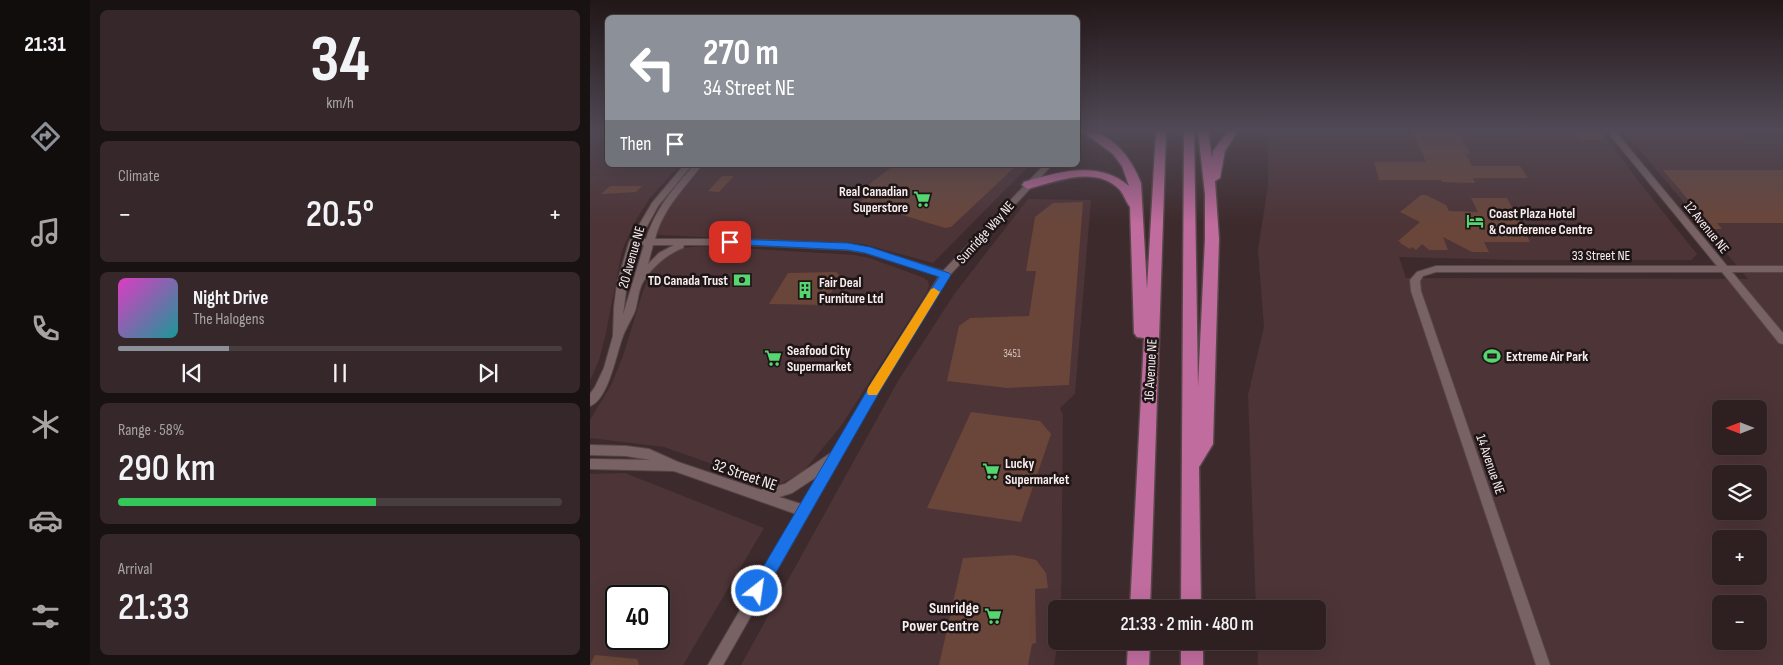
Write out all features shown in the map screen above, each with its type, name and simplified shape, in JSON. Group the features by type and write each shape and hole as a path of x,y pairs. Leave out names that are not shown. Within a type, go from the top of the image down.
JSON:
{"highway":[{"path":"1126,162 1135,183 1142,327 1141,430 1146,444"},
{"name":"16 Avenue NE","path":"1140,600 1159,162"},
{"path":"1189,162 1192,600"},
{"path":"1191,465 1204,444 1212,239 1211,194 1207,162"},
{"path":"1211,194 1217,162"},
{"path":"1028,185 1076,173 1100,174 1114,179 1125,187 1137,212"},
{"path":"1138,665 1139,650"},
{"path":"1192,650 1192,665"}],"street":[{"name":"12 Avenue NE","path":"1636,162 1783,340"},
{"name":"20 Avenue NE","path":"617,338 617,311 628,252 655,203 686,167"},
{"name":"20 Avenue NE","path":"590,402 599,390 609,368 617,338 630,311 655,224 666,204 696,167"},
{"name":"Sunridge Way NE","path":"715,665 914,322 945,275 1046,167"},
{"path":"633,242 701,241 848,247 866,250 945,275"},
{"path":"638,285 650,267 668,250 701,241"},
{"name":"33 Street NE","path":"1420,274 1436,269 1783,269"},
{"name":"14 Avenue NE","path":"1420,274 1415,280 1416,291 1543,665"},
{"name":"32 Street NE","path":"590,450 649,454 675,466 804,511"},
{"path":"760,496 788,489 814,472 838,452"},
{"name":"32 Street NE","path":"590,464 675,466"}],"shaded area":[{"path":"590,162 605,162 605,167 678,167 649,199 633,225 622,251 606,333 599,360 590,381"},
{"path":"1268,162 1624,162 1697,254 1691,260 1514,260 1399,257 1406,278 1748,279 1650,162 1783,162 1783,665 1258,665 1257,650 1326,650 1326,600 1256,600 1248,395 1264,327 1258,249 1268,186"},
{"path":"701,167 1028,167 933,263 863,244 658,235 658,230 665,213"},
{"name":"Sunridge Power Centre","path":"1028,199 1091,200 1075,394 1060,408 1063,415 1061,600 1048,600 1048,650 1056,650 1054,665 741,665 898,381 955,293"},
{"path":"704,246 855,255 869,258 922,277 928,281 927,292 841,426 803,472 782,483 766,483 664,447 590,438 590,420 611,385 623,356 643,291 654,266 660,259 679,248"},
{"path":"625,473 764,528 683,665 590,665 590,474"}],"building":[{"path":"1374,162 1470,162 1472,166 1520,166 1528,178 1473,178 1475,183 1442,182 1441,180 1379,180"},
{"name":"Real Canadian Superstore","path":"891,167 1015,167 951,227 945,228 860,202 868,196 858,193"},
{"path":"1663,170 1783,170 1783,223 1717,223 1722,229 1713,229"},
{"path":"722,176 734,176 719,192 708,191"},
{"path":"610,186 642,186 636,192 601,194"},
{"name":"Coast Plaza Hotel & Conference Centre","path":"1421,195 1426,195 1446,205 1449,211 1478,212 1471,198 1507,198 1530,242 1484,242 1489,252 1472,252 1443,237 1448,250 1429,250 1422,244 1416,250 1412,247 1410,249 1398,241 1420,222 1400,212"},
{"path":"1083,202 1069,385 1007,388 947,381 959,326 970,318 1029,316 1036,271 1026,271 1035,217 1053,203"},
{"name":"Fair Deal Furniture Ltd","path":"836,272 840,276 825,305 769,304 788,273"},
{"name":"Lucky Supermarket","path":"971,412 1040,421 1051,434 1021,522 927,508"},
{"name":"Sunridge Power Centre","path":"1014,555 1036,560 1046,573 1048,588 1035,589 1036,643 1032,644 1028,665 939,665 963,558"},
{"path":"595,655 637,659 639,665 590,665"}],"slow traffic":[{"path":"873,392 934,292"}],"place":[{"name":"Real Canadian Superstore","path":"922,199"},
{"name":"Coast Plaza Hotel & Conference Centre","path":"1475,221"},
{"name":"TD Canada Trust","path":"742,280"},
{"name":"Fair Deal Furniture Ltd","path":"805,290"},
{"name":"Extreme Air Park","path":"1492,356"},
{"name":"Seafood City Supermarket","path":"773,358"},
{"name":"Lucky Supermarket","path":"991,471"},
{"name":"Sunridge Power Centre","path":"993,616"}],"route":[{"path":"730,242 848,247 866,250 945,275 914,322 757,591"}]}
